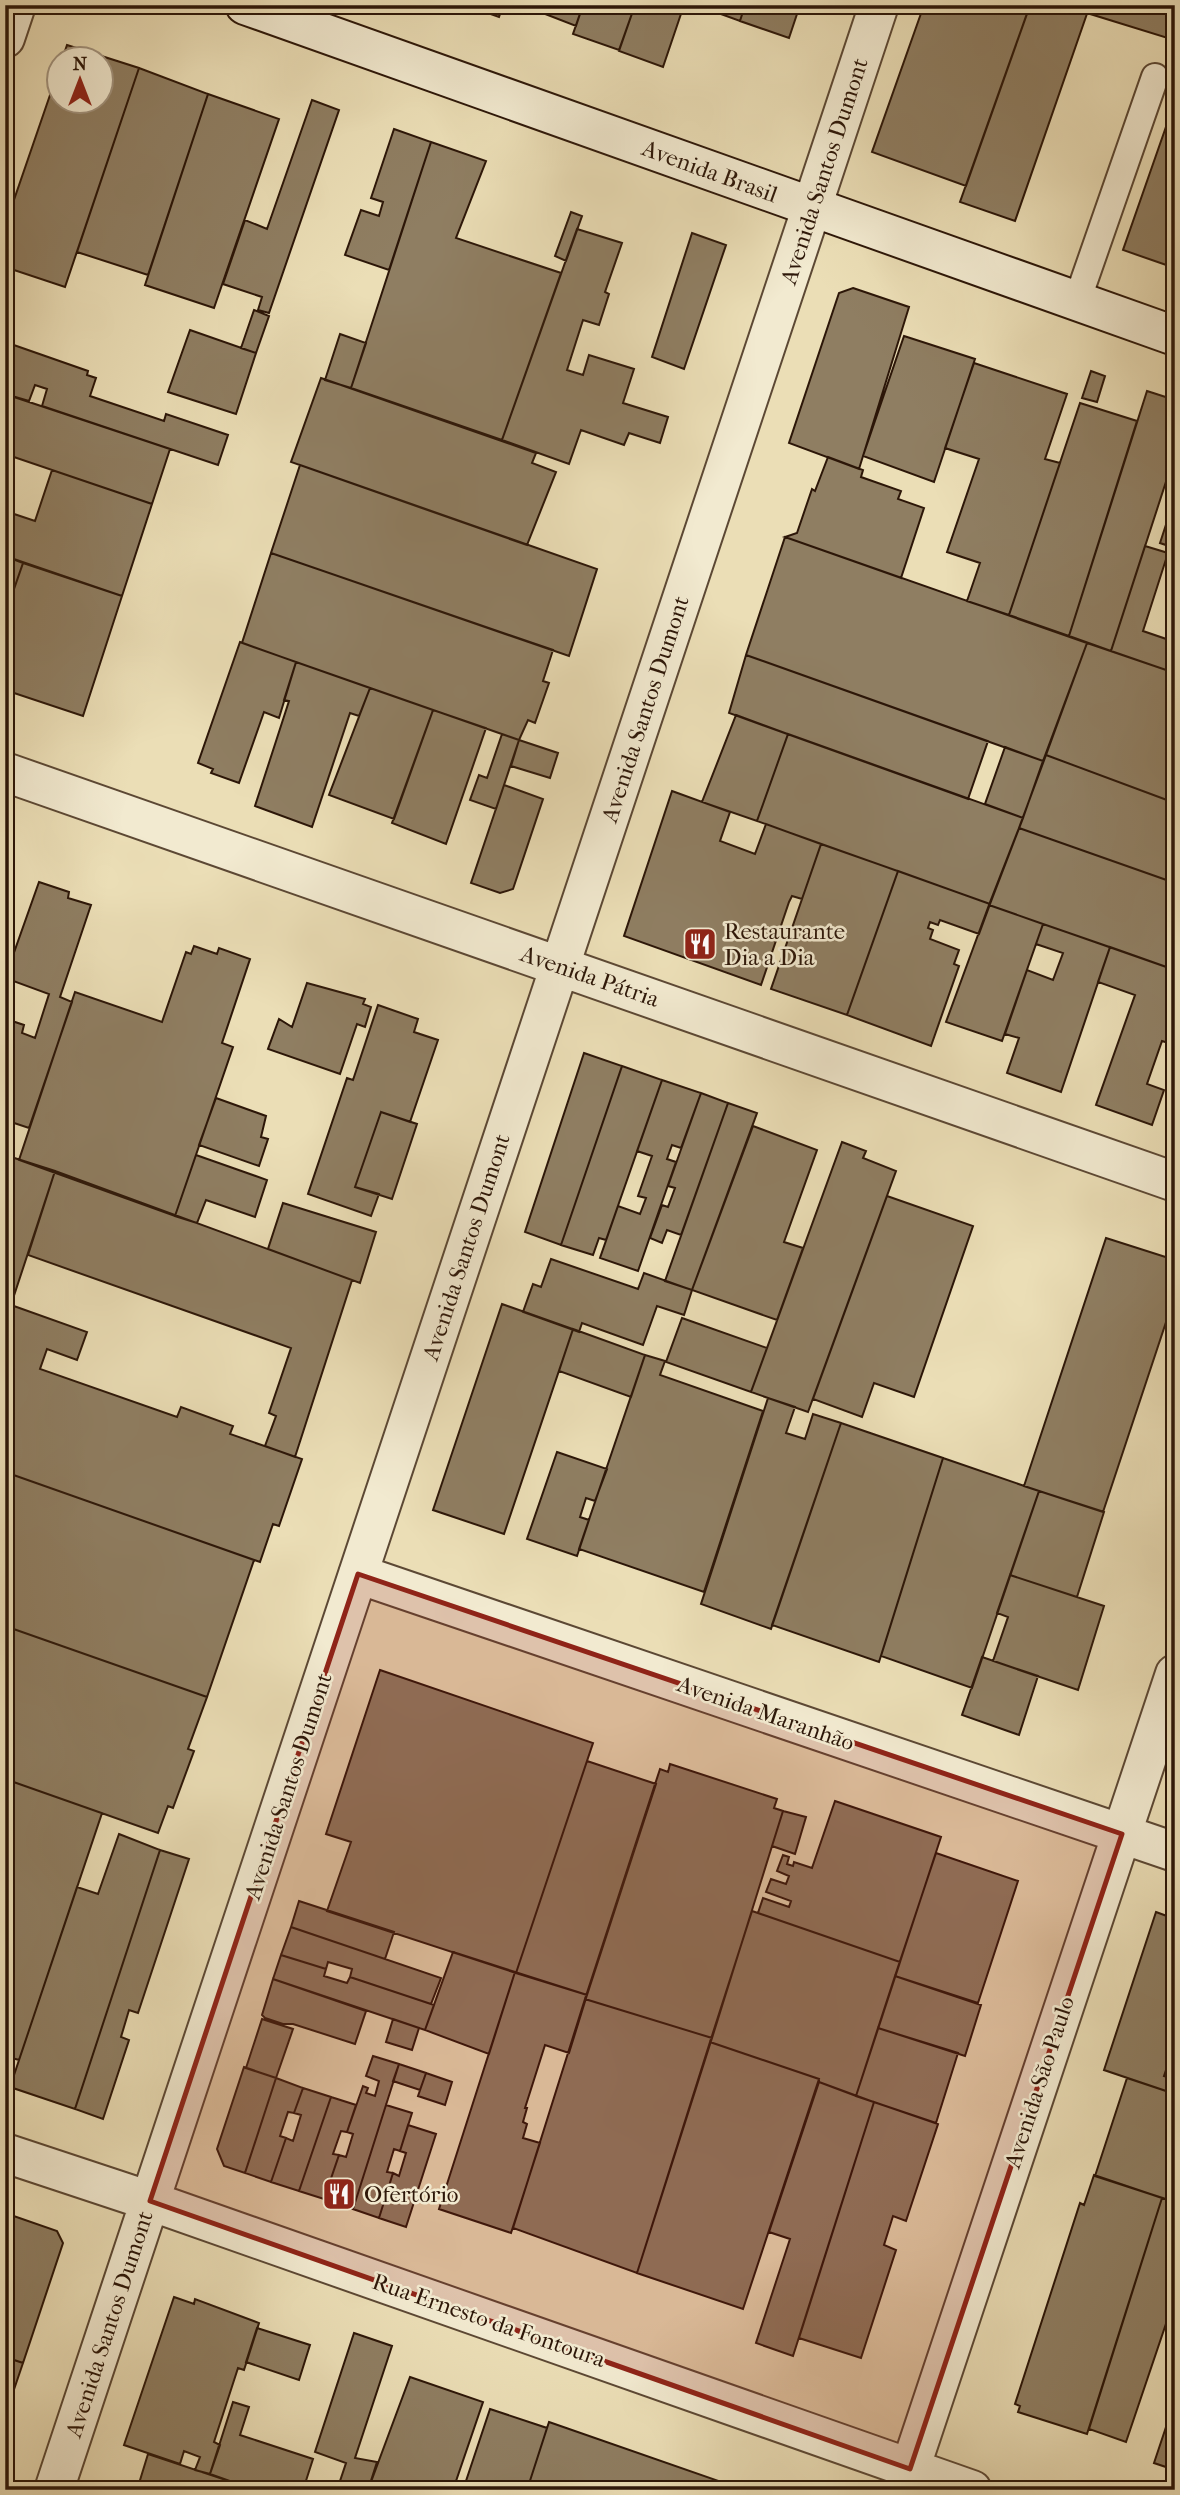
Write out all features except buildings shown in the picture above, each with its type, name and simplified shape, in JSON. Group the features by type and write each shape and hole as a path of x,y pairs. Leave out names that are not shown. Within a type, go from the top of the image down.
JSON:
{"street":[{"path":"5,38 16,5"},
{"name":"Avenida Brasil","path":"245,5 1175,336"},
{"name":"Avenida Santos Dumont","path":"54,2490 879,5"},
{"name":"Avenida Pátria","path":"5,772 1175,1182"},
{"name":"Avenida Maranhão","path":"358,1574 1175,1852"},
{"name":"Avenida São Paulo","path":"907,2479 1175,1674"},
{"name":"Rua Ernesto da Fontoura","path":"5,2153 150,2201 907,2479 972,2490"}],"lane":[{"path":"1077,301 1155,77"}],"highlighted area":[{"path":"358,1574 1122,1834 910,2469 150,2201"}],"place":[{"name":"Restaurante Dia a Dia","path":"700,944"},
{"name":"Ofertório","path":"339,2194"}]}
